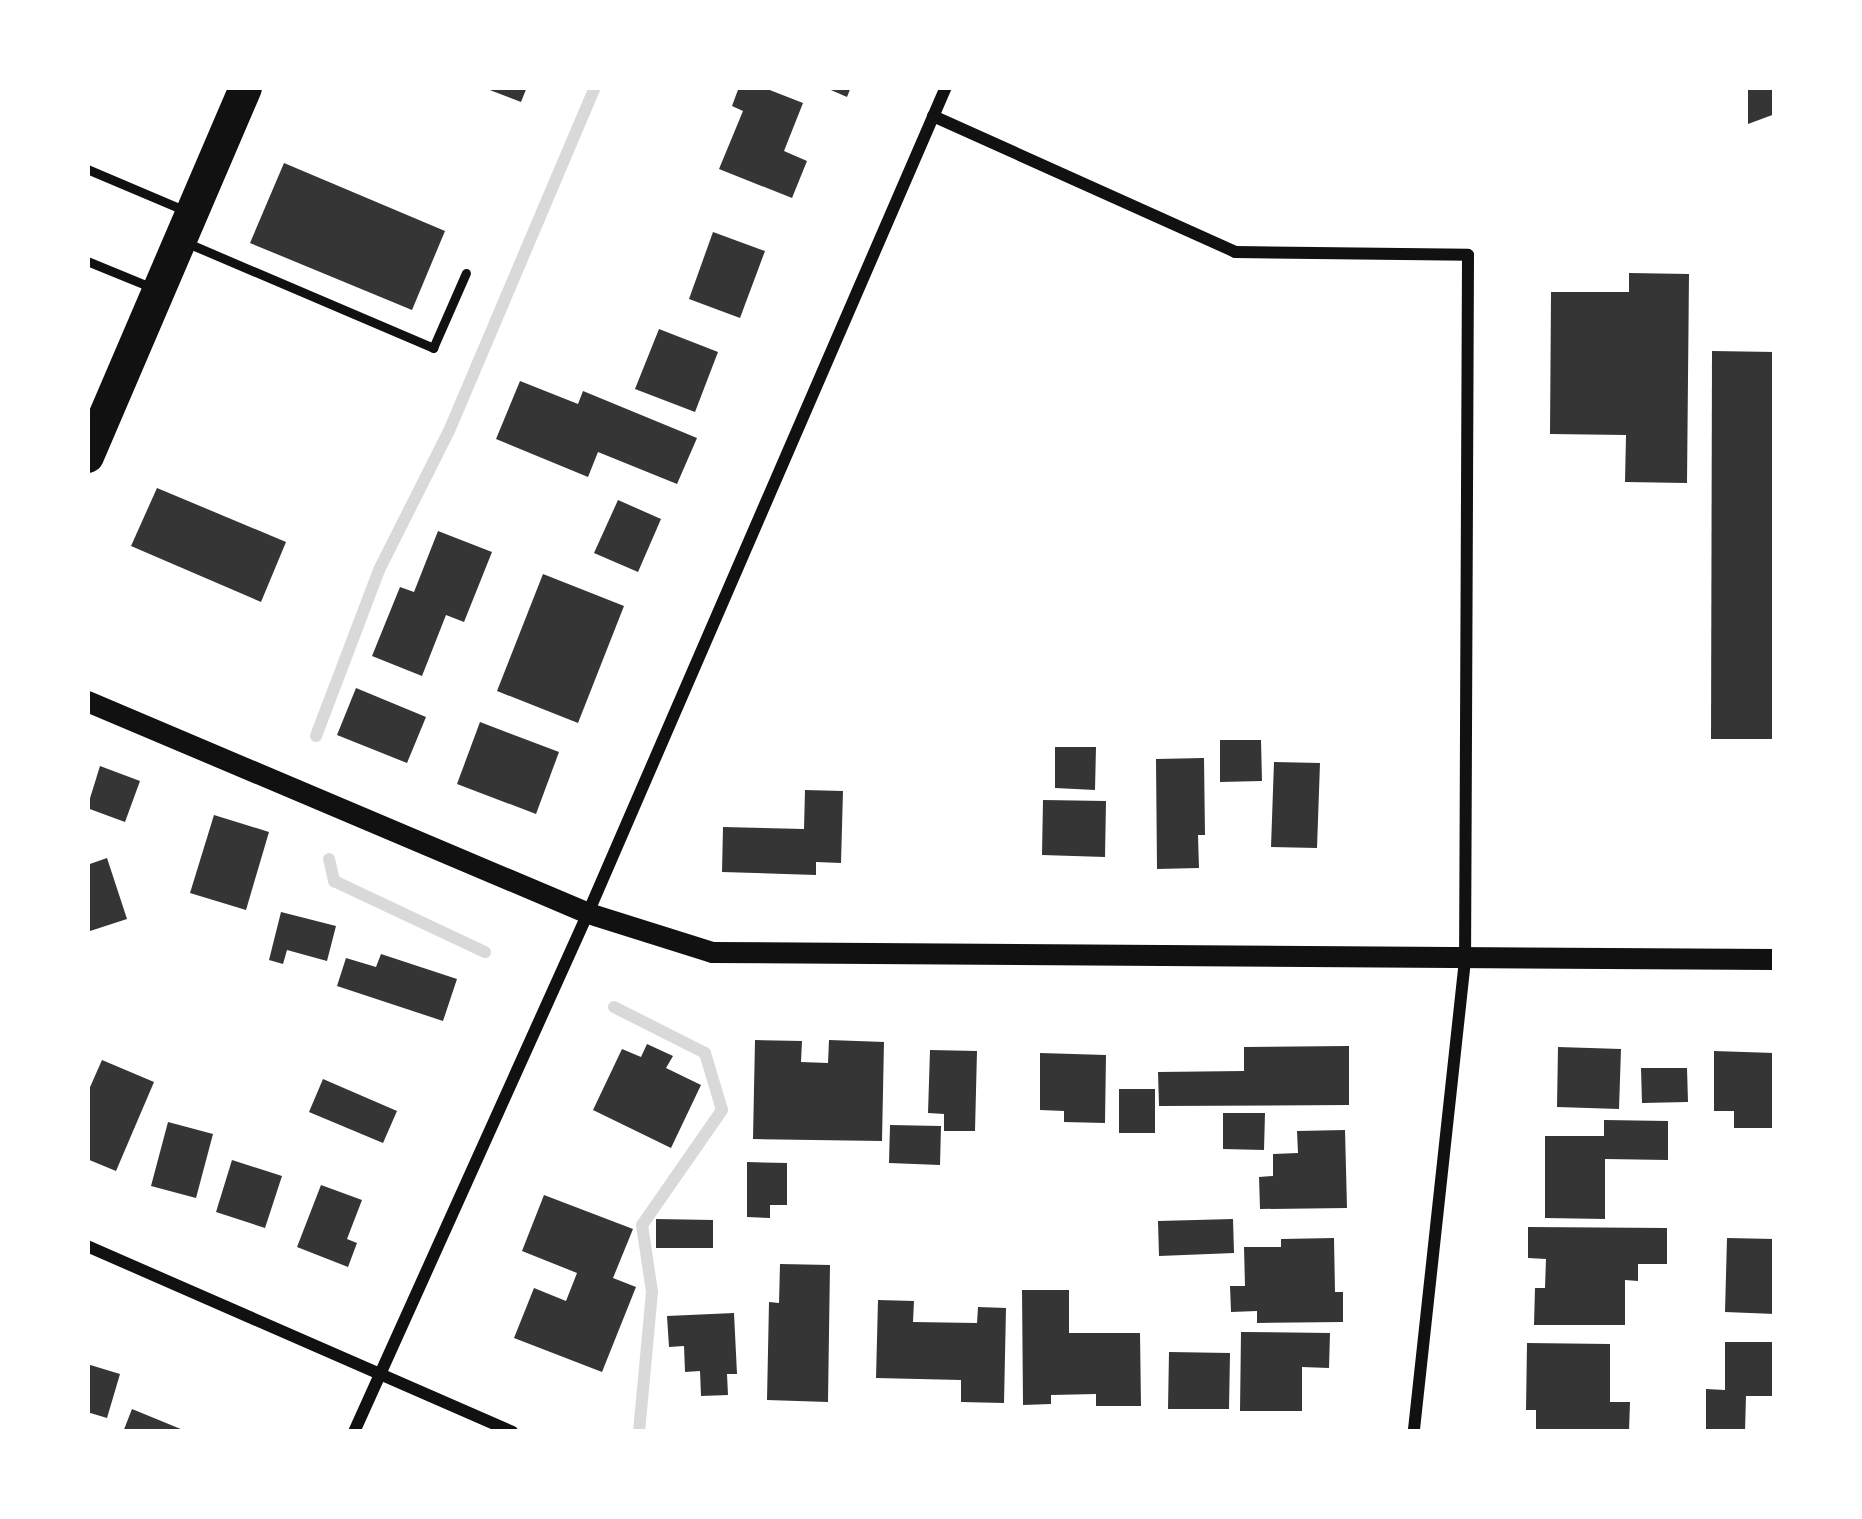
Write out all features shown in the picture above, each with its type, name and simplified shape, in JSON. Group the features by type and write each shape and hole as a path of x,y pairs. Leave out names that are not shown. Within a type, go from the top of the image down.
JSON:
{"highway":[{"path":"87,456 245,87"}],"street":[{"path":"354,1432 588,913 946,87"},
{"path":"932,116 1235,252 1468,255 1465,960 1414,1432"},
{"path":"87,701 588,913 671,943 755,956 1775,959"},
{"path":"87,1246 512,1432"}],"lane":[{"path":"87,169 186,226 434,348 466,273"},
{"path":"87,261 158,290"}],"building":[{"path":"482,87 527,87 521,102"},
{"path":"739,87 762,87 803,103 784,151 807,161 792,198 719,169 743,111 732,106"},
{"path":"824,87 851,87 847,97"},
{"path":"1748,87 1775,87 1775,114 1748,124"},
{"path":"284,163 445,231 412,310 250,243"},
{"path":"713,232 765,251 740,318 689,299"},
{"path":"1629,273 1689,274 1687,483 1625,482 1626,435 1550,434 1551,292 1629,292"},
{"path":"659,329 718,352 695,412 635,389"},
{"path":"1712,351 1775,352 1775,739 1711,739"},
{"path":"520,381 578,404 583,391 697,438 677,484 598,452 588,477 496,439"},
{"path":"157,488 286,542 261,602 131,546"},
{"path":"618,500 661,519 638,572 594,553"},
{"path":"438,531 492,552 464,622 446,615 422,676 372,656 400,587 414,592"},
{"path":"543,574 624,606 578,723 497,691"},
{"path":"356,688 426,717 407,763 337,735"},
{"path":"480,722 559,752 536,814 457,784"},
{"path":"1220,740 1261,740 1262,781 1220,782"},
{"path":"1055,747 1096,747 1095,790 1055,788"},
{"path":"1204,758 1205,835 1198,835 1199,868 1157,869 1156,759"},
{"path":"1274,762 1320,763 1317,848 1271,847"},
{"path":"100,766 140,781 125,822 87,808"},
{"path":"805,790 843,791 841,863 816,862 816,875 722,872 723,827 804,829"},
{"path":"1043,800 1106,801 1105,857 1042,855"},
{"path":"214,815 269,832 246,910 190,893"},
{"path":"107,858 127,919 87,932 87,865"},
{"path":"281,912 336,926 327,961 287,950 283,964 269,960"},
{"path":"381,954 457,979 443,1021 337,986 346,958 376,967"},
{"path":"755,1040 802,1041 801,1062 828,1063 829,1040 884,1042 882,1141 753,1139"},
{"path":"647,1044 673,1056 666,1068 701,1085 671,1148 593,1110 622,1049 641,1057"},
{"path":"1349,1046 1349,1105 1159,1106 1158,1072 1244,1071 1244,1047"},
{"path":"1558,1047 1621,1049 1619,1109 1557,1107"},
{"path":"930,1050 977,1051 975,1131 944,1131 944,1114 928,1113"},
{"path":"1714,1051 1774,1053 1773,1128 1734,1128 1734,1111 1714,1111"},
{"path":"1040,1053 1106,1055 1105,1123 1064,1122 1064,1111 1040,1110"},
{"path":"102,1060 154,1082 116,1171 87,1159 87,1094"},
{"path":"1641,1068 1687,1068 1688,1102 1642,1103"},
{"path":"323,1079 397,1111 383,1143 309,1112"},
{"path":"1119,1089 1155,1089 1155,1133 1119,1133"},
{"path":"1223,1113 1265,1113 1264,1150 1223,1149"},
{"path":"1604,1120 1668,1121 1668,1160 1605,1159 1605,1219 1545,1218 1545,1136 1604,1136"},
{"path":"168,1122 213,1134 196,1198 151,1186"},
{"path":"890,1125 941,1126 940,1165 889,1163"},
{"path":"1345,1130 1347,1208 1260,1209 1259,1177 1273,1176 1273,1154 1298,1153 1297,1131"},
{"path":"232,1160 282,1176 265,1228 216,1212"},
{"path":"747,1162 787,1163 787,1205 770,1205 770,1218 747,1217"},
{"path":"321,1185 362,1200 347,1239 357,1243 348,1267 297,1247"},
{"path":"544,1195 633,1229 613,1278 636,1287 602,1372 514,1338 534,1288 566,1301 577,1273 522,1251"},
{"path":"656,1219 713,1220 713,1248 656,1248"},
{"path":"1233,1219 1234,1253 1159,1256 1158,1221"},
{"path":"1528,1227 1667,1228 1667,1264 1638,1264 1638,1281 1625,1280 1625,1325 1534,1325 1535,1288 1545,1288 1546,1259 1528,1258"},
{"path":"1334,1238 1335,1292 1343,1292 1343,1322 1257,1323 1257,1311 1231,1312 1230,1286 1245,1286 1244,1247 1281,1247 1281,1239"},
{"path":"1727,1238 1775,1239 1775,1314 1725,1312"},
{"path":"780,1264 830,1265 828,1402 767,1400 769,1302 779,1303"},
{"path":"1022,1290 1069,1290 1069,1333 1140,1333 1141,1406 1096,1406 1096,1394 1051,1395 1051,1404 1023,1405"},
{"path":"878,1300 914,1301 913,1322 977,1323 978,1307 1006,1308 1004,1403 961,1402 961,1380 876,1378"},
{"path":"734,1313 737,1374 727,1374 728,1395 701,1396 700,1371 685,1372 684,1346 669,1347 667,1316"},
{"path":"1241,1332 1330,1333 1329,1368 1302,1367 1302,1411 1240,1411"},
{"path":"1725,1342 1773,1342 1773,1396 1746,1396 1745,1432 1706,1432 1706,1389 1725,1390"},
{"path":"1527,1343 1610,1344 1610,1402 1630,1402 1629,1432 1536,1432 1536,1410 1526,1410"},
{"path":"1169,1352 1230,1353 1229,1409 1168,1409"},
{"path":"87,1364 120,1374 107,1418 87,1412"},
{"path":"132,1409 188,1432 123,1432"}],"waterway":[{"path":"316,736 379,570 449,431 595,87"},
{"path":"329,859 334,881 485,952"},
{"path":"614,1007 705,1053 722,1110 642,1225 652,1292 639,1432"}]}
